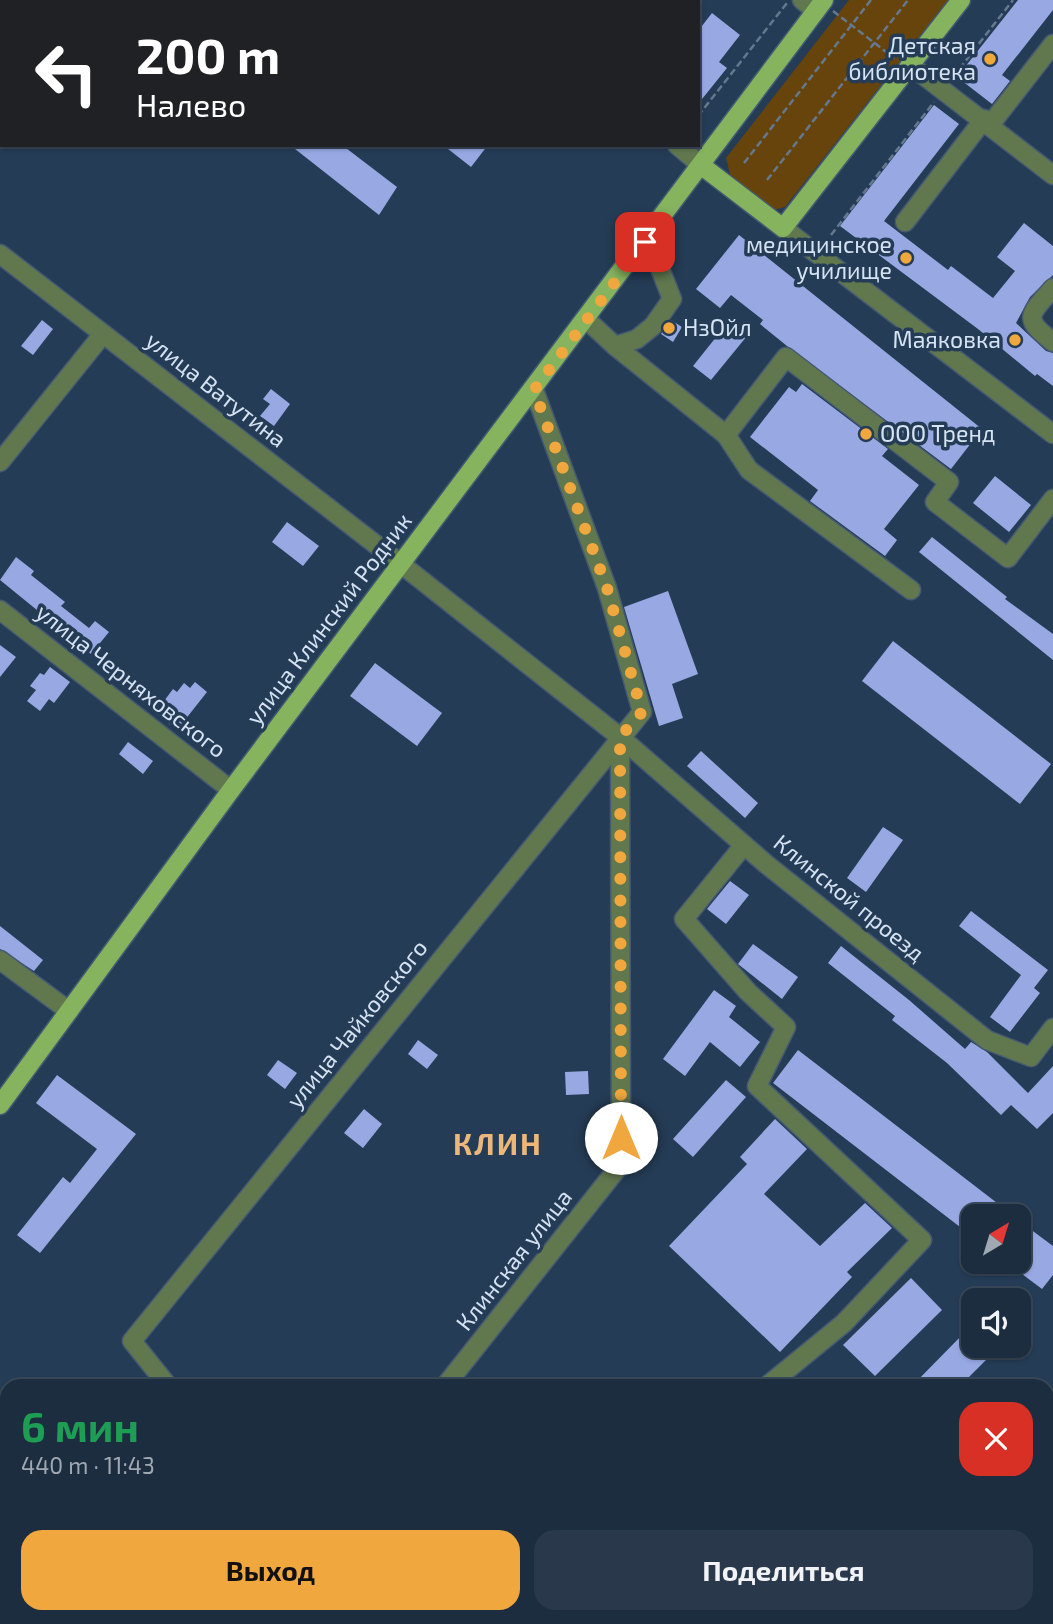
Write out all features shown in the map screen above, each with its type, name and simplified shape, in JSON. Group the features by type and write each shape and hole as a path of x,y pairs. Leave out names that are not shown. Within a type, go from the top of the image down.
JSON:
{"main road":[{"path":"702,166 783,228 961,0"},
{"name":"улица Клинский Родник","path":"0,1105 231,790 702,166 816,3"}],"street":[{"path":"905,222 1053,44"},
{"path":"909,67 987,122 1053,175"},
{"path":"679,147 702,166"},
{"path":"783,228 1052,431"},
{"path":"615,346 638,339 653,326 672,299 655,256 645,242"},
{"name":"улица Ватутина","path":"0,254 620,737"},
{"path":"1053,288 1032,314 1031,321 1034,328 1053,342"},
{"path":"587,320 615,346 726,435 749,470 911,590"},
{"path":"0,462 103,334"},
{"path":"726,435 786,357 949,482 935,502 1008,558 1053,499"},
{"name":"улица Чайковского","path":"162,1379 132,1341 642,712 607,588 534,390"},
{"name":"улица Черняховского","path":"0,610 231,790"},
{"name":"Клинской проезд","path":"620,737 744,845 987,1040 1031,1057 1053,1028"},
{"name":"Клинская улица","path":"452,1379 621,1164 620,737"},
{"path":"744,845 684,919 748,992 786,1027 757,1086 922,1240 844,1323 776,1379"},
{"path":"0,960 69,1011"}],"path":[{"path":"700,113 789,0"},
{"path":"744,163 871,0"},
{"path":"767,180 908,0"},
{"path":"831,234 1013,0"},
{"path":"816,3 852,25 909,67"}],"shaded area":[{"path":"849,0 948,0 785,207 773,210 731,178 726,158"}],"building":[{"path":"1018,0 1053,0 1053,10 1002,75 1010,81 992,104 957,77"},
{"path":"712,13 740,35 719,62 727,68 700,102 700,28"},
{"path":"934,105 959,124 884,221 948,270 951,266 993,298 1015,271 997,257 1024,223 1053,246 1053,275 1030,297 1016,323 1046,351 1053,353 1053,386 1037,374 1035,376 978,329 840,226"},
{"path":"293,147 345,147 397,187 379,215"},
{"path":"446,147 486,147 471,167"},
{"path":"739,235 982,429 951,469 787,346 760,324 763,320 731,295 720,308 696,289"},
{"path":"42,320 53,329 33,355 21,346"},
{"path":"671,320 682,327 673,342 661,334"},
{"path":"729,321 747,336 711,380 693,366"},
{"path":"802,384 888,449 882,456 919,485 884,529 897,540 885,556 810,501 818,490 750,437 789,387 796,392"},
{"path":"271,389 290,404 274,426 260,416 270,404 263,399"},
{"path":"995,476 1031,505 1009,532 973,503"},
{"path":"287,522 319,546 303,566 272,542"},
{"path":"932,537 1007,597 1005,599 1053,634 1053,660 919,552"},
{"path":"16,557 34,571 31,575 65,602 61,606 89,628 95,621 109,632 91,654 0,580"},
{"path":"668,591 698,674 672,684 683,718 659,726 624,607"},
{"path":"893,641 1051,764 1020,804 862,681"},
{"path":"0,645 16,657 0,677"},
{"path":"375,663 442,713 417,746 350,696"},
{"path":"50,667 70,682 54,703 49,699 40,711 27,701 36,690 30,686 40,673 44,675"},
{"path":"195,682 207,692 177,730 155,713 173,689 177,692 184,683 190,688"},
{"path":"128,742 153,761 143,774 119,754"},
{"path":"701,751 758,803 745,818 687,766"},
{"path":"883,827 903,840 866,892 847,878"},
{"path":"730,881 749,895 726,924 707,909"},
{"path":"971,911 1048,970 1034,988 1040,993 1010,1032 990,1017 1021,975 959,926"},
{"path":"0,926 43,960 34,971 0,949"},
{"path":"753,944 798,977 782,999 738,964"},
{"path":"841,946 965,1049 971,1042 987,1052 1028,1093 1053,1066 1053,1113 1037,1129 1011,1105 1001,1115 947,1063 892,1020 895,1016 828,963"},
{"path":"714,990 736,1006 729,1017 760,1042 740,1067 710,1042 685,1076 663,1059"},
{"path":"418,1040 438,1055 427,1069 408,1054"},
{"path":"798,1050 998,1204 961,1204 961,1228 773,1083"},
{"path":"278,1060 297,1073 285,1089 267,1075"},
{"path":"588,1071 589,1094 566,1095 565,1072"},
{"path":"57,1075 136,1134 40,1253 17,1235 63,1177 70,1183 97,1149 36,1103"},
{"path":"726,1080 746,1097 693,1157 673,1139"},
{"path":"364,1109 382,1124 363,1148 344,1133"},
{"path":"775,1119 807,1149 764,1194 820,1246 865,1203 892,1228 847,1272 852,1277 780,1352 669,1246 747,1164 740,1157"},
{"path":"1031,1230 1053,1246 1053,1275 1042,1289 1022,1274 1031,1274"},
{"path":"911,1278 942,1310 875,1376 843,1345"},
{"path":"961,1336 961,1358 988,1358 967,1379 919,1379"}],"place":[{"name":"Детская библиотека","path":"990,59"},
{"name":"медицинское училище","path":"906,258"},
{"name":"НзОйл","path":"669,328"},
{"name":"Маяковка","path":"1015,340"},
{"name":"ООО Тренд","path":"866,434"}],"district":[{"name":"КЛИН","path":"498,1145"}],"route":[{"path":"621,1138 620,737 642,712 607,588 534,390 645,242"}]}
